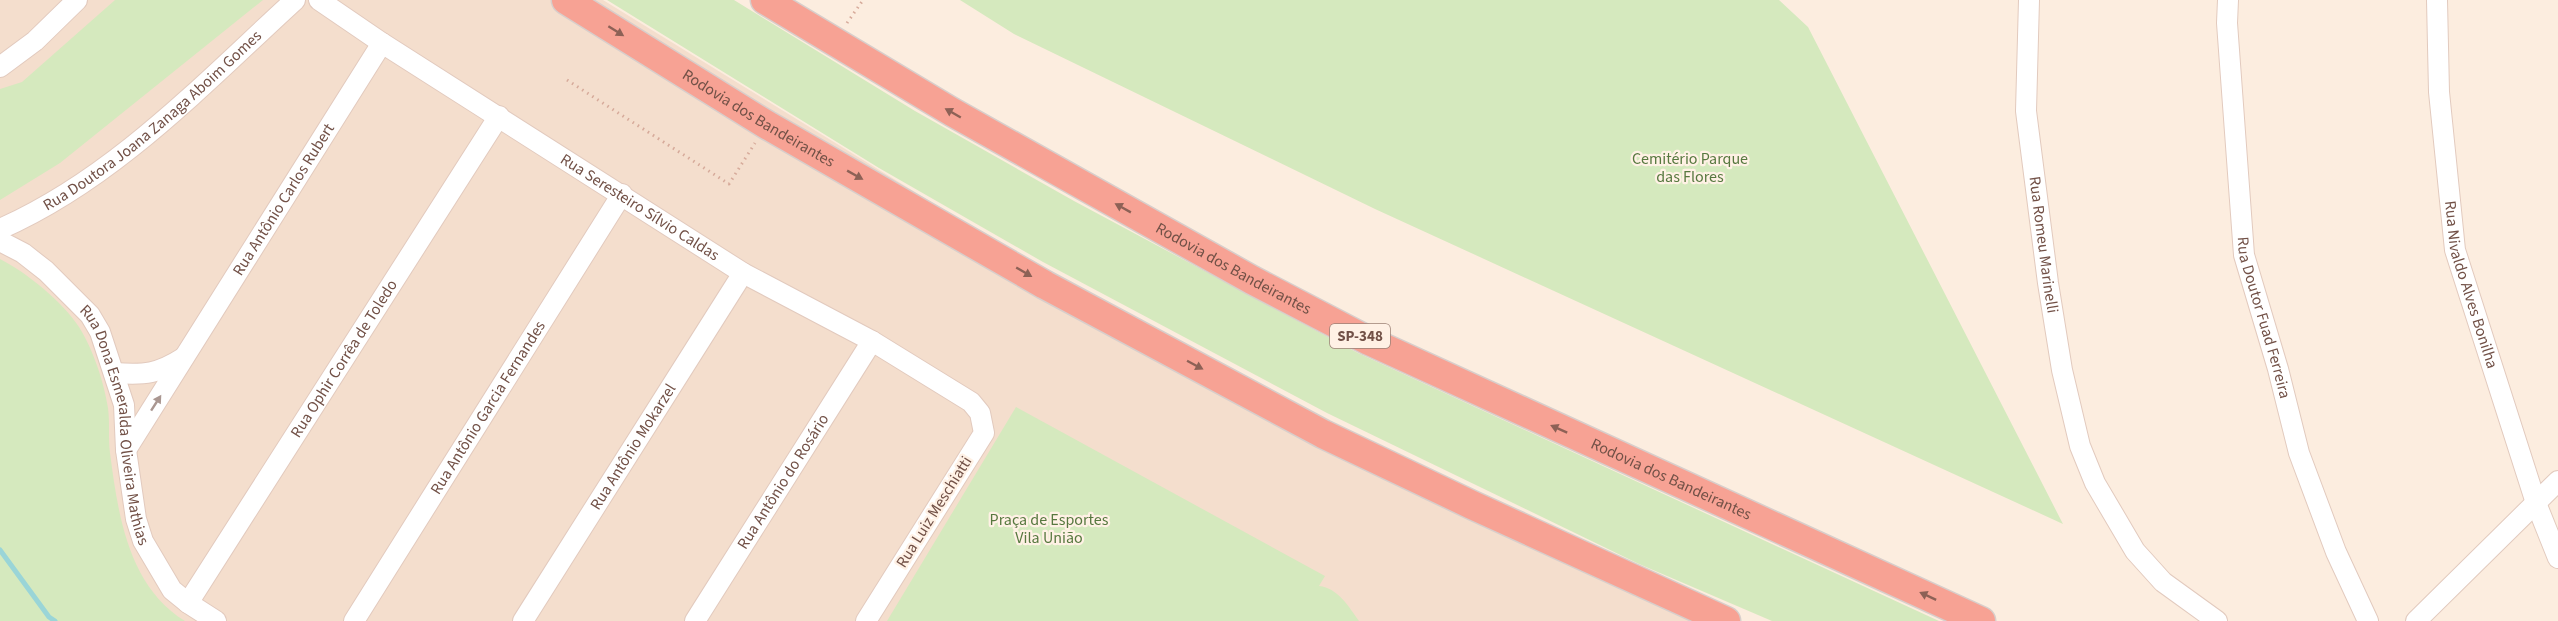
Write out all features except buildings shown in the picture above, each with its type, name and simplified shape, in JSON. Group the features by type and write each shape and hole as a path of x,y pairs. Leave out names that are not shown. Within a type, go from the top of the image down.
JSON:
{"highway":[{"name":"Rodovia dos Bandeirantes","path":"566,0 767,125 1045,285 1323,434 1726,621"},
{"name":"Rodovia dos Bandeirantes","path":"765,0 952,112 1252,280 1369,341 1981,621"}],"street":[{"path":"0,67 35,41 77,0"},
{"name":"Rua Doutora Joana Zanaga Aboim Gomes","path":"0,229 44,209 118,158 295,0"},
{"name":"Rua Seresteiro Sílvio Caldas","path":"319,0 382,43 743,273 872,341 970,402"},
{"name":"Rua Romeu Marinelli","path":"2029,0 2026,111 2048,283 2062,370 2080,446 2095,483 2135,551 2163,582 2217,621"},
{"name":"Rua Doutor Fuad Ferreira","path":"2228,0 2227,23 2244,255 2278,369 2299,453 2336,552 2368,621"},
{"name":"Rua Nivaldo Alves Bonilha","path":"2437,0 2439,92 2455,250 2536,503 2558,558"},
{"name":"Rua Antônio Carlos Rubert","path":"126,450 382,43"},
{"name":"Rua Ophir Corrêa de Toledo","path":"188,603 499,116"},
{"name":"Rua Antônio Garcia Fernandes","path":"354,621 622,194"},
{"name":"Rua Dona Esmeralda Oliveira Mathias","path":"0,241 23,253 46,271 90,315 100,332 124,405 126,450 136,519 143,541 172,590 216,621"},
{"name":"Rua Antônio Mokarzel","path":"523,621 743,273"},
{"name":"Rua Antônio do Rosário","path":"695,621 872,341"},
{"name":"Rua Antônio Carlos Rubert","path":"115,373 149,374 164,370 186,356"},
{"name":"Rua Luiz Meschiatti","path":"866,621 984,433 980,413 970,402"},
{"path":"2416,621 2558,481"}],"path":[{"path":"567,80 729,184 767,125"}],"shaded area":[{"path":"0,0 603,0 1196,365 1726,621 0,621"}],"green space":[{"path":"115,0 263,0 60,163 0,200 0,89 22,82"},
{"path":"607,0 734,0 915,111 1074,201 1358,353 1939,621 1772,621 1639,564 1327,413 1043,262 879,168"},
{"name":"Cemitério Parque das Flores","path":"960,0 1779,0 1808,27 2063,524 1375,209 1014,34"},
{"path":"0,259 54,298 72,317 89,345 106,398 113,476 129,547 150,589 185,621 0,621"},
{"name":"Praça de Esportes Vila União","path":"1016,407 1325,576 1319,586 1337,594 1359,621 887,621"}],"waterway":[{"path":"0,550 49,617 55,621"}]}
